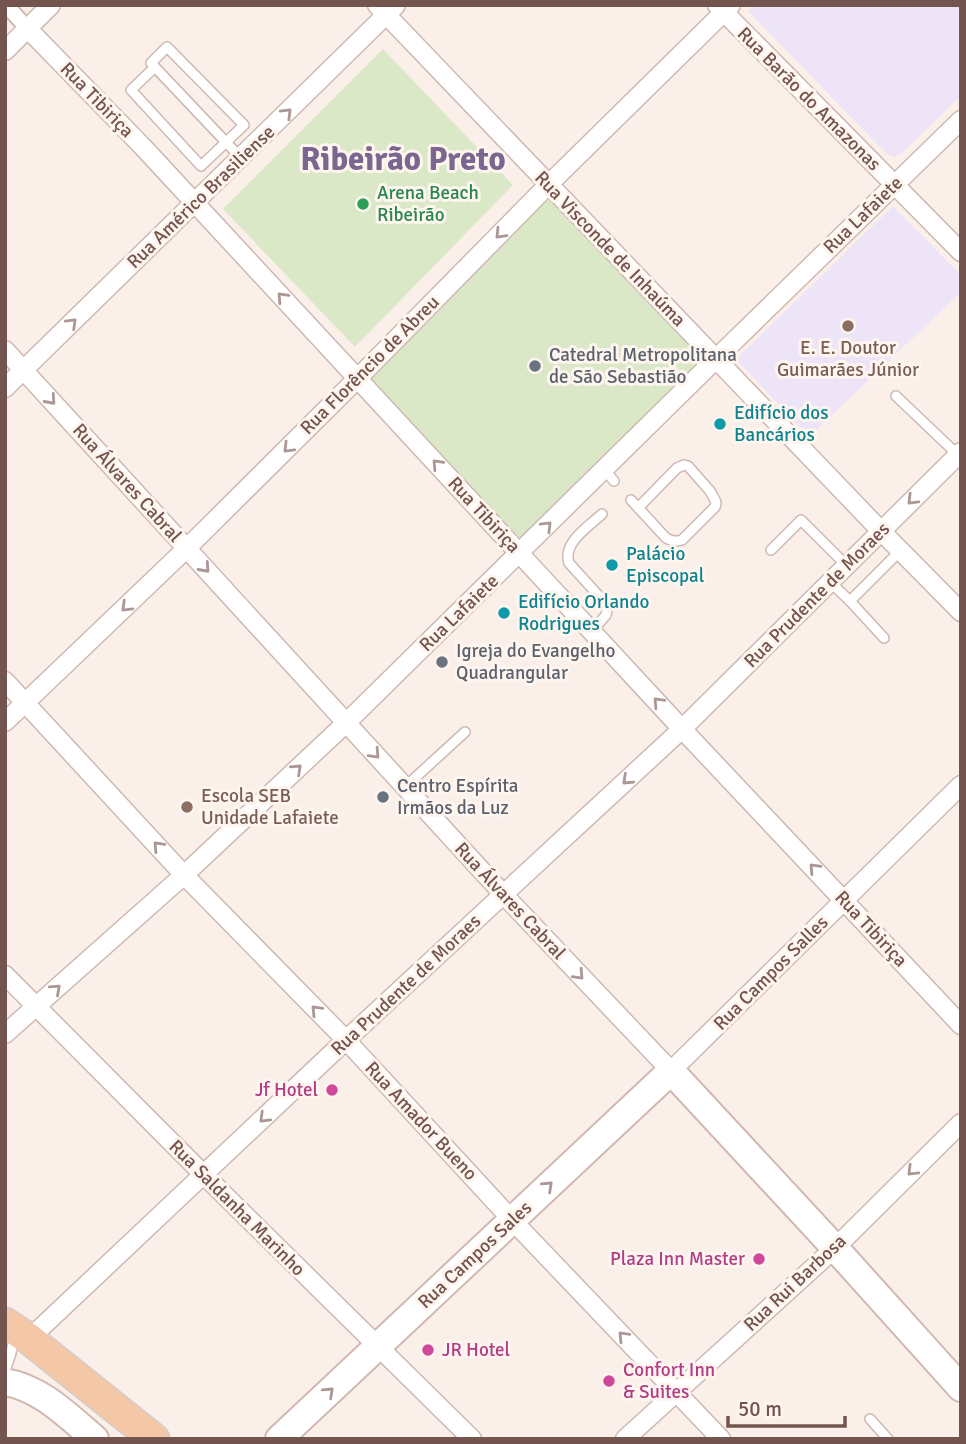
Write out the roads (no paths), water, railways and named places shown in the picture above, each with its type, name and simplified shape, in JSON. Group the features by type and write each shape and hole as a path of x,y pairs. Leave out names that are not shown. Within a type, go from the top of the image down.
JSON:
{"main road":[{"name":"Rua Campos Sales","path":"279,1439 671,1071"},
{"name":"Rua Álvares Cabral","path":"671,1071 961,1388"},
{"path":"16,1330 154,1439"},
{"path":"5,1382 26,1387 52,1402 95,1439"}],"street":[{"name":"Rua Tibiriça","path":"6,5 151,146 195,203 682,729 961,1025"},
{"path":"5,51 51,5"},
{"name":"Rua Barão do Amazonas","path":"724,8 961,252"},
{"name":"Rua Florêncio de Abreu","path":"5,722 187,548 724,8"},
{"name":"Rua Visconde de Inhaúma","path":"386,9 548,185 961,612"},
{"name":"Rua Américo Brasiliense","path":"5,388 241,158 386,9"},
{"name":"Rua Lafaiete","path":"5,1034 184,874 346,723 519,554 609,475 716,358 961,120"},
{"name":"Rua Álvares Cabral","path":"5,349 503,894 671,1071"},
{"name":"Rua Prudente de Moraes","path":"16,1330 204,1175 682,729 959,454"},
{"name":"Rua Amador Bueno","path":"5,681 184,874 346,1040 512,1220 721,1439"},
{"name":"Rua Campos Salles","path":"671,1071 961,785"},
{"name":"Rua Saldanha Marinho","path":"5,975 472,1439"},
{"name":"Rua Rui Barbosa","path":"625,1439 835,1248 961,1123"}],"lane":[{"path":"155,67 131,90 166,132 201,166 227,142 244,125 167,47 151,63 155,67 227,142 241,158"},
{"path":"896,396 959,454"},
{"path":"631,500 638,508 666,538 677,542 715,507 716,502 710,491 688,466 684,465 677,468 638,508"},
{"path":"592,631 606,615 608,606 569,564 567,558 572,542 602,514"},
{"path":"771,550 801,520 846,565"},
{"path":"850,601 900,551"},
{"path":"830,582 884,638"},
{"path":"405,787 465,732"},
{"path":"5,1371 16,1330"},
{"path":"870,1419 888,1439"}],"place":[{"name":"Arena Beach Ribeirão","path":"363,204"},
{"name":"E. E. Doutor Guimarães Júnior","path":"848,326"},
{"name":"Catedral Metropolitana de São Sebastião","path":"535,366"},
{"name":"Edifício dos Bancários","path":"720,424"},
{"name":"Palácio Episcopal","path":"612,565"},
{"name":"Edifício Orlando Rodrigues","path":"504,613"},
{"name":"Igreja do Evangelho Quadrangular","path":"442,662"},
{"name":"Centro Espírita Irmãos da Luz","path":"383,797"},
{"name":"Escola SEB Unidade Lafaiete","path":"187,807"},
{"name":"Jf Hotel","path":"332,1090"},
{"name":"Plaza Inn Master","path":"759,1259"},
{"name":"JR Hotel","path":"428,1350"},
{"name":"Confort Inn & Suites","path":"609,1381"}],"district":[{"name":"Ribeirão Preto","path":"403,159"}]}
